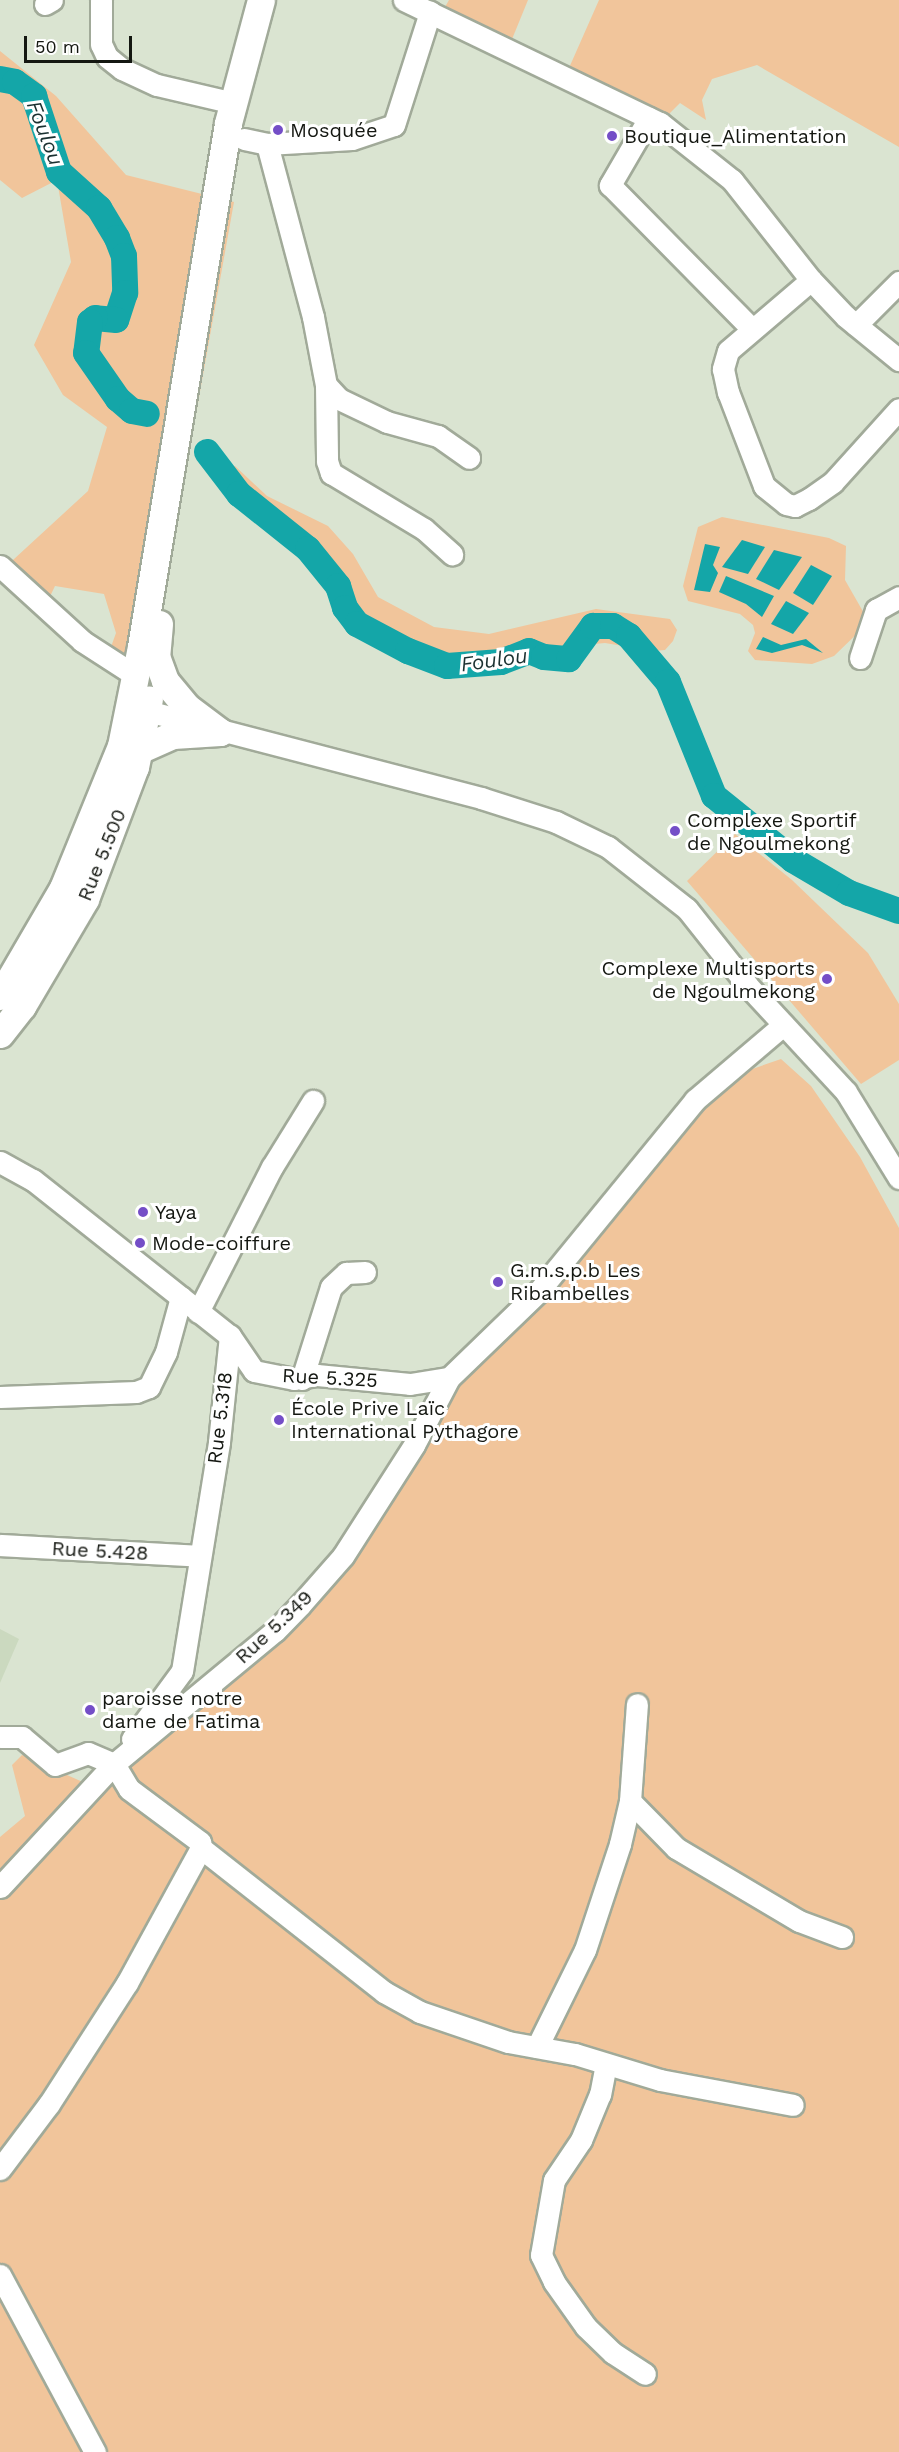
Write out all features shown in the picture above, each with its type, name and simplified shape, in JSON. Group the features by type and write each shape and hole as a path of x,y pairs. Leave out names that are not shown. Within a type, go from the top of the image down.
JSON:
{"main road":[{"path":"220,732 174,695 149,651 234,103 261,0"},
{"path":"149,651 160,609 255,142 266,42 279,0"},
{"name":"Rue 5.500","path":"0,1034 22,1006 85,899 115,828 139,750 136,676 149,651"},
{"name":"Rue 5.500","path":"0,996 63,888 97,813 121,746 138,708 149,651"},
{"path":"139,750 173,735 220,732"}],"street":[{"path":"101,0 101,44 107,57 122,69 147,82 234,103"},
{"path":"404,0 649,118 732,180 811,280 856,325 899,360"},
{"path":"430,12 394,125 352,139 255,142 313,317 326,385 327,461 331,473 424,529 452,554"},
{"path":"649,118 610,185 751,328"},
{"path":"811,280 751,328 728,351 723,369 728,392 764,486 776,500 795,506 833,482 899,409"},
{"path":"856,325 899,282"},
{"path":"326,385 339,399 387,422 438,436 470,458"},
{"path":"0,566 82,641 136,676"},
{"path":"860,658 876,610 899,597"},
{"path":"138,708 220,732 481,798 556,822 608,847 687,909 783,1025 846,1092 899,1178"},
{"name":"Rue 5.349","path":"0,1887 114,1764 275,1631 343,1556 414,1445 449,1378 538,1292 695,1100 783,1025"},
{"path":"198,1312 272,1167 313,1101"},
{"path":"0,1162 33,1180 230,1336"},
{"path":"303,1379 331,1287 346,1273 365,1272"},
{"path":"0,1397 136,1392 149,1387 166,1353 181,1297"},
{"name":"Rue 5.325","path":"230,1336 254,1371 303,1379 317,1375 410,1384 449,1378"},
{"name":"Rue 5.318","path":"114,1764 182,1671 219,1442 230,1336"},
{"name":"Rue 5.428","path":"0,1545 200,1556"},
{"path":"537,2047 601,1908 630,1801 637,1704"},
{"path":"0,1737 22,1737 55,1765 88,1753 114,1764 129,1789 200,1842 201,1848 127,1983 49,2104 0,2169"},
{"path":"630,1801 676,1848 799,1921 842,1937"},
{"path":"201,1848 384,1992 420,2012 462,2027 660,2080 793,2105"},
{"path":"606,2064 600,2094 581,2140 554,2180 541,2255 554,2282 586,2327 613,2353 645,2374"},
{"path":"0,2275 95,2452"}],"shaded area":[{"path":"449,0 528,0 508,49 440,16"},
{"path":"599,0 899,0 899,147 757,65 712,79 702,100 706,120 680,103 660,123 565,77"},
{"path":"0,51 56,96 126,175 234,202 161,609 137,678 107,658 116,633 104,594 55,586 43,611 1,571 88,491 107,427 63,395 34,345 71,262 57,180 22,198 0,180"},
{"path":"235,466 267,496 328,526 353,554 378,597 434,627 489,634 596,609 670,619 677,630 673,641 665,650 653,651 605,643 583,645 493,674 457,674 412,665 370,642 346,608 305,563 228,495 221,485 222,473"},
{"path":"722,517 829,538 846,546 845,580 869,622 834,656 812,664 755,660 748,651 755,633 753,625 740,614 688,601 683,586 698,527"},
{"name":"Complexe Multisports de Ngoulmekong","path":"735,834 792,880 868,953 899,1004 899,1060 861,1084 687,881"},
{"path":"781,1059 811,1086 860,1157 899,1228 899,2452 0,2452 0,1837 25,1816 12,1765 22,1755 85,1783 350,1552 460,1382 720,1085 732,1076"},
{"path":"0,1629 19,1639 0,1683"}],"water":[{"path":"742,540 765,547 748,574 722,567"},
{"path":"705,544 720,547 713,565 718,573 710,592 694,590"},
{"path":"774,550 802,557 779,590 756,579"},
{"path":"811,565 832,576 813,605 793,593"},
{"path":"726,576 774,596 762,617 746,604 719,592"},
{"path":"786,601 809,613 793,634 771,624"},
{"path":"763,637 781,645 806,639 823,653 802,645 772,653 756,649"}],"waterway":[{"name":"Foulou","path":"0,79 15,82 34,96 59,172 99,208 117,238 124,256 125,293 116,320 95,318 90,322 86,353 118,399 132,411 147,414"},
{"name":"Foulou","path":"207,452 239,494 308,549 338,586 345,608 357,624 408,651 447,666 501,662 529,651 544,657 569,659 593,626 613,626 629,636 668,682 714,796 793,860 849,893 899,911"}],"place":[{"name":"Mosquée","path":"278,130"},
{"name":"Boutique_Alimentation","path":"612,136"},
{"name":"Complexe Sportif de Ngoulmekong","path":"675,831"},
{"name":"Complexe Multisports de Ngoulmekong","path":"827,979"},
{"name":"Yaya","path":"143,1212"},
{"name":"Mode-coiffure","path":"140,1243"},
{"name":"G.m.s.p.b Les Ribambelles","path":"498,1282"},
{"name":"École Prive Laïc International Pythagore","path":"279,1420"},
{"name":"paroisse notre dame de Fatima","path":"90,1710"}]}
